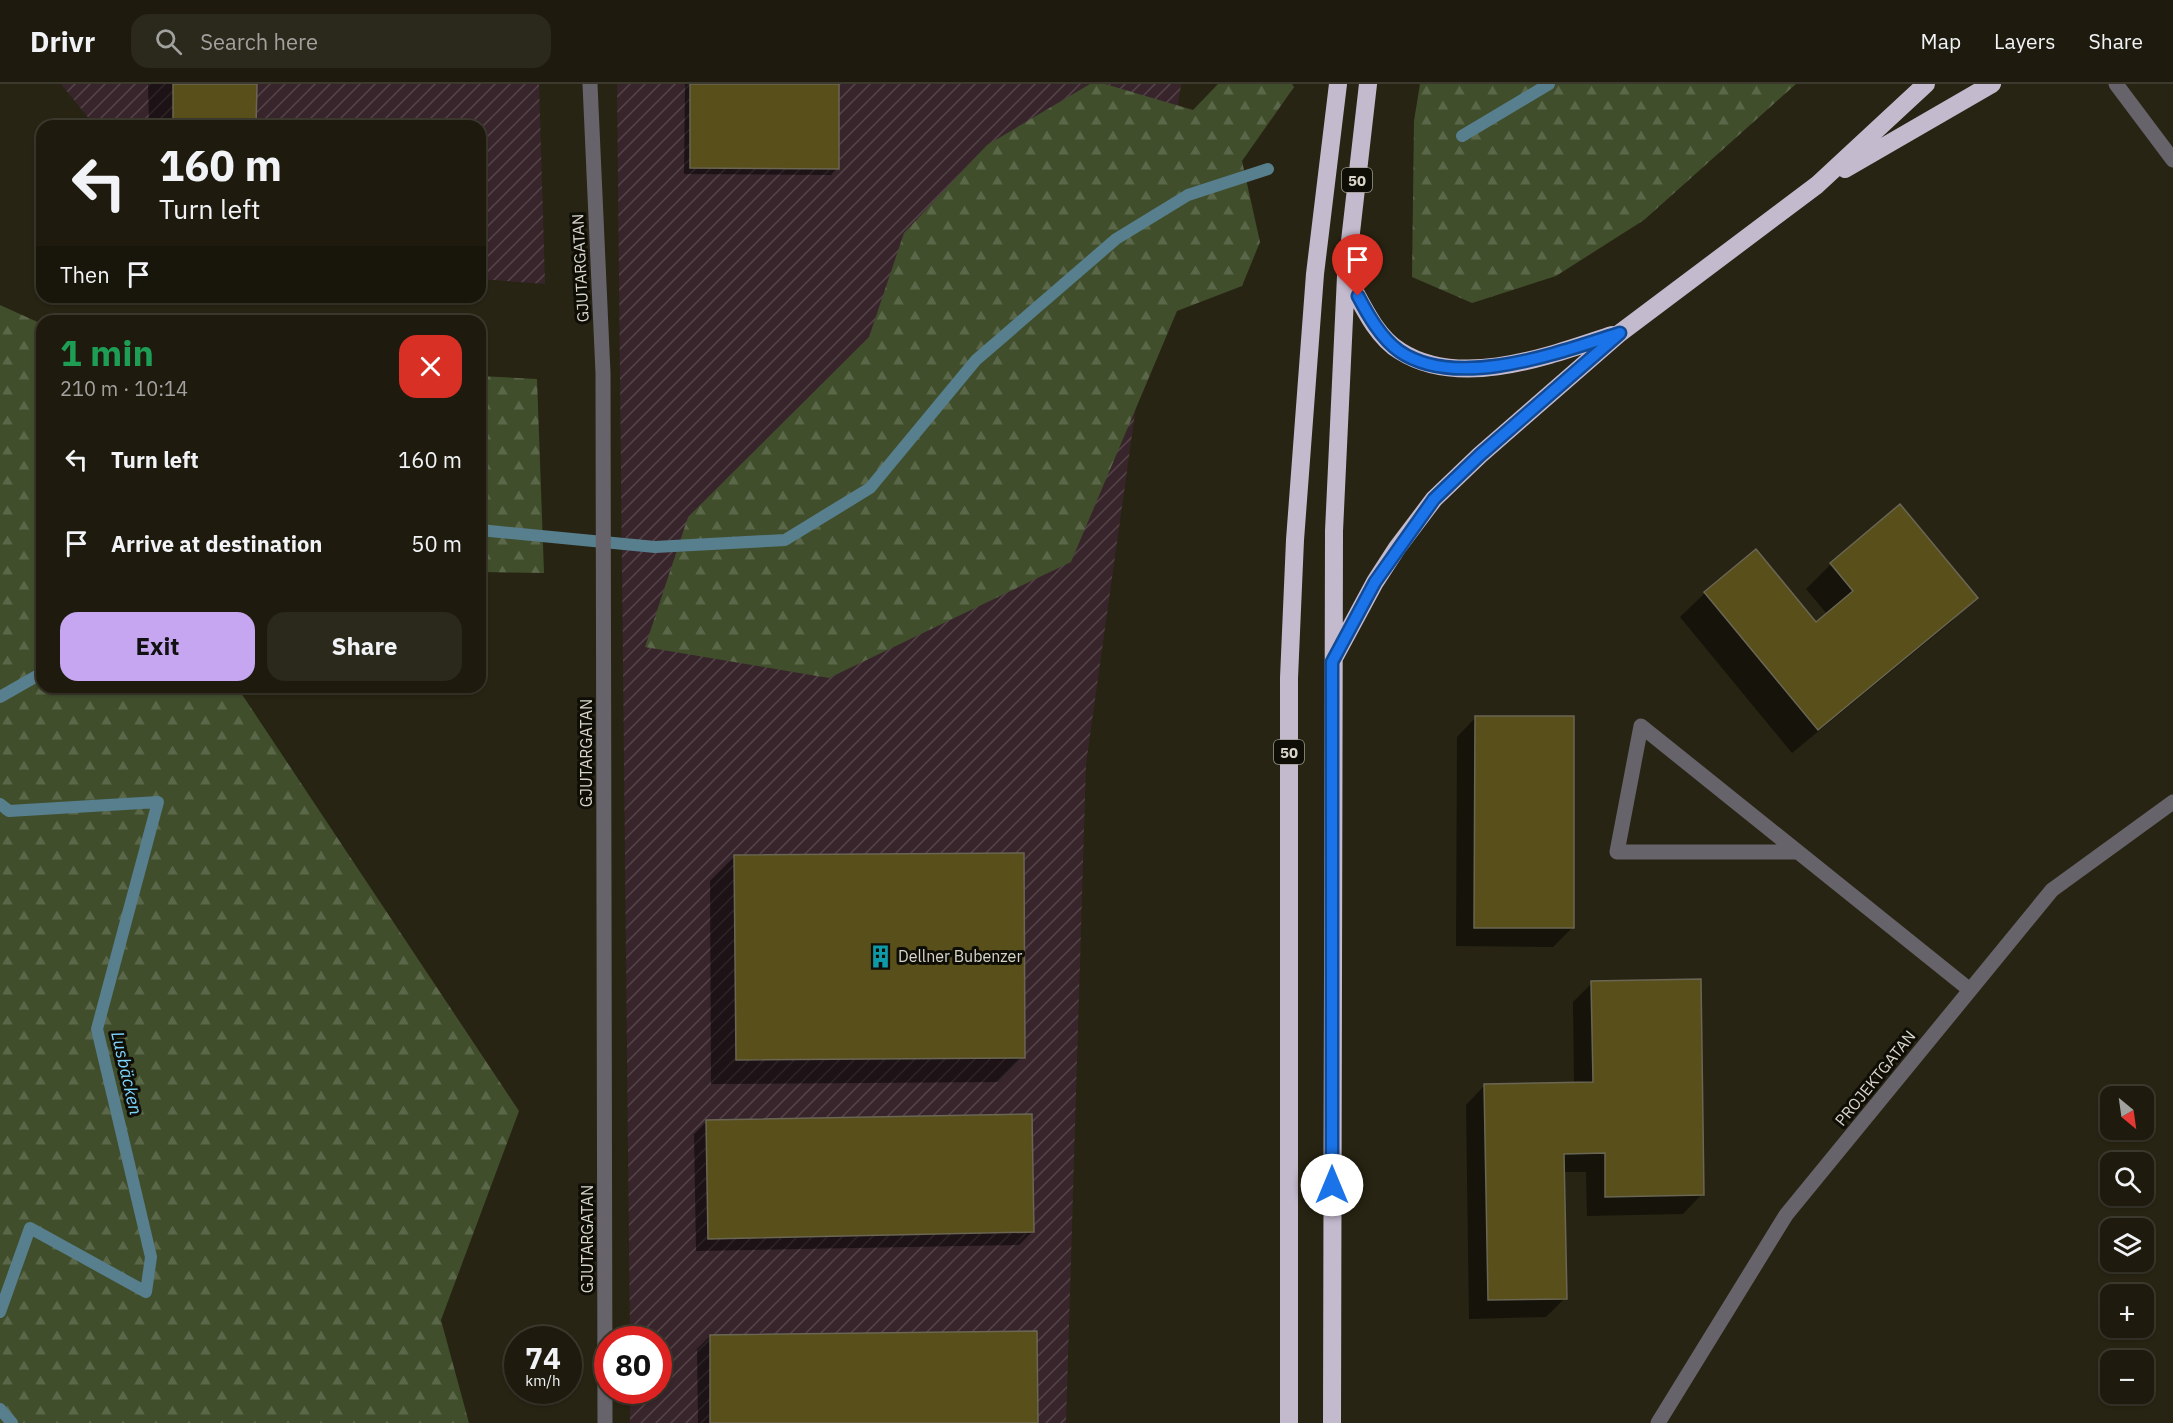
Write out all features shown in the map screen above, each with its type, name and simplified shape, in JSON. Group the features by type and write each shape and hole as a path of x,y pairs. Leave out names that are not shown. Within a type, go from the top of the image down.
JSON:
{"highway":[{"name":"50","path":"1289,1423 1289,678 1295,540 1315,274 1338,84"},
{"name":"50","path":"1332,1423 1334,531 1346,276 1368,84"},
{"path":"1332,662 1375,582 1434,499 1480,455 1620,333 1817,185 1926,84"},
{"path":"1817,185 1992,84"},
{"path":"1346,276 1369,316 1399,351 1440,365 1500,366 1532,361 1620,333"}],"street":[{"name":"GJUTARGATAN","path":"590,84 603,373 605,1423"},
{"path":"2116,84 2173,160"},
{"path":"1797,852 1617,852 1641,726 1970,990"},
{"name":"PROJEKTGATAN","path":"1658,1423 1786,1215 2052,891 2173,802"}],"shaded area":[{"path":"61,84 539,84 545,284 486,279 486,120 90,120"},
{"path":"617,84 1181,84 1086,764 1066,1423 630,1423 630,1404 672,1404 672,1326 630,1326"}],"green space":[{"path":"1090,84 1105,84 1193,110 1218,84 1292,84 1294,87 1242,161 1260,242 1242,286 1177,311 1071,562 829,678 645,647 688,517 869,337 904,233 987,145"},
{"path":"1420,84 1796,84 1644,220 1556,276 1472,303 1412,277 1414,121"},
{"path":"0,305 36,321 36,693 241,693 519,1111 441,1320 469,1423 0,1423"},
{"path":"486,376 537,379 544,573 486,572"}],"building":[{"path":"173,84 257,84 256,120 173,120"},
{"path":"690,84 839,84 839,169 690,168"},
{"path":"1900,504 1978,598 1818,730 1704,592 1756,549 1816,622 1853,591 1830,563"},
{"path":"1475,716 1574,716 1574,928 1474,928"},
{"name":"Dellner Bubenzer","path":"1024,853 1025,1058 736,1060 734,855"},
{"path":"1701,979 1704,1195 1605,1197 1605,1153 1564,1154 1567,1299 1488,1300 1484,1084 1593,1082 1591,981"},
{"path":"1032,1114 1034,1232 708,1239 706,1120"},
{"path":"1037,1331 1038,1423 710,1423 710,1335"}],"waterway":[{"path":"1462,136 1549,84"},
{"path":"486,531 655,547 785,540 870,488 976,360 1116,239 1188,195 1268,169"},
{"path":"0,697 36,676"},
{"name":"Lusbäcken","path":"0,804 9,811 158,802 97,1029 151,1257 146,1292 30,1228 0,1312"},
{"name":"Lusbäcken","path":"0,1409 12,1423"}],"place":[{"name":"Dellner Bubenzer","path":"880,956"}],"route":[{"path":"1332,1185 1332,662 1375,582 1434,499 1480,455 1620,333 1532,361 1500,366 1440,365 1399,351 1369,316 1358,296"}]}
